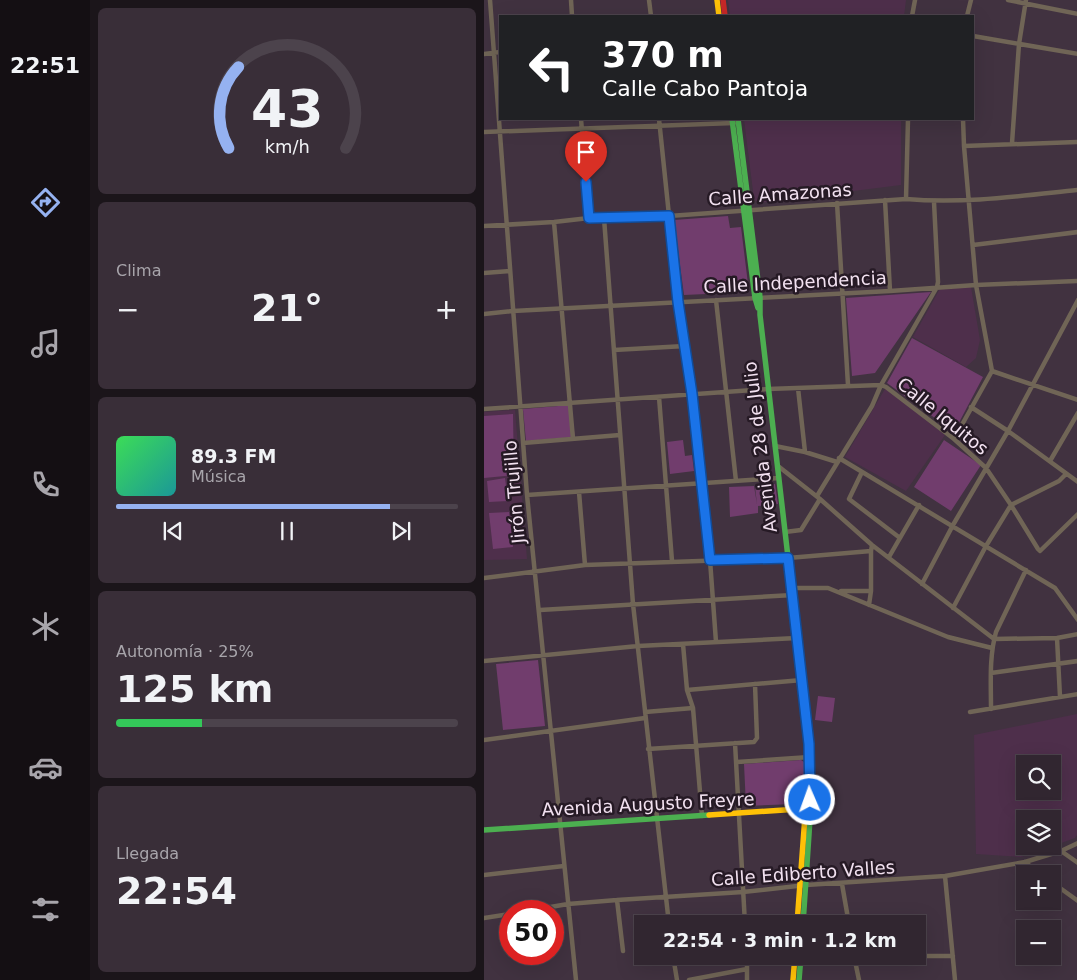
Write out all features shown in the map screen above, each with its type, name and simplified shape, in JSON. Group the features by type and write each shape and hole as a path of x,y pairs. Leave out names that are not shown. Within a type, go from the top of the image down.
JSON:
{"main road":[{"path":"717,0 719,15"},
{"path":"723,0 725,15"},
{"name":"Avenida 28 de Julio","path":"735,121 780,478 810,757 810,800 803,886 798,915"},
{"name":"Avenida 28 de Julio","path":"803,915 805,806 809,785"},
{"path":"805,806 810,800"},
{"name":"Avenida Augusto Freyre","path":"484,830 561,823 739,814 799,809 805,806"},
{"path":"793,980 794,965"},
{"path":"799,980 800,965"}],"street":[{"name":"Jirón Trujillo","path":"490,0 499,120"},
{"path":"571,0 572,15"},
{"path":"649,0 651,15"},
{"path":"912,15 914,0"},
{"path":"966,15 971,0"},
{"path":"1008,0 1026,2 1077,14"},
{"path":"1012,143 1019,44 1026,2"},
{"path":"974,36 1077,54"},
{"path":"484,54 499,52"},
{"name":"Jirón Trujillo","path":"499,120 527,496 576,980"},
{"path":"581,120 589,218"},
{"path":"659,120 678,302 692,394 710,560 716,642"},
{"path":"906,199 908,120"},
{"path":"954,439 992,371 976,285 963,120"},
{"path":"484,132 659,126 735,121"},
{"path":"964,146 1077,142"},
{"name":"Calle Amazonas","path":"484,226 589,218 669,216 885,200 906,199 934,202 968,200 1077,190"},
{"path":"885,200 890,290"},
{"path":"786,532 801,530 838,460 872,406 881,385 937,287 934,202"},
{"path":"837,203 848,385"},
{"path":"604,218 629,562 667,915"},
{"path":"554,222 573,439"},
{"path":"973,245 1077,232"},
{"path":"484,273 510,271"},
{"name":"Calle Independencia","path":"484,314 842,292 1077,281"},
{"path":"716,300 736,481"},
{"path":"922,584 1008,431 1077,300"},
{"path":"614,350 685,346"},
{"path":"992,371 1077,400"},
{"name":"Calle Iquitos","path":"484,409 768,389 881,385 954,439 986,468 1040,551 1077,514"},
{"path":"798,388 805,452"},
{"path":"659,397 672,561"},
{"path":"971,407 1008,431 1077,482"},
{"path":"1050,461 1077,413"},
{"path":"523,443 620,435"},
{"path":"775,446 838,460 862,472 1055,588 1077,620"},
{"path":"778,466 818,498 872,548 889,557 994,639 1057,638 1077,634"},
{"path":"862,472 849,499 900,538"},
{"path":"953,608 986,546 1011,505 1059,481 1066,474"},
{"path":"527,496 780,478"},
{"path":"579,492 585,565"},
{"path":"889,557 919,505"},
{"path":"484,578 585,565 788,558 872,548"},
{"path":"869,605 872,548"},
{"path":"991,709 990,673 994,639 1026,570"},
{"path":"792,588 828,588 839,591 948,637 992,648"},
{"path":"839,591 871,591"},
{"path":"540,610 793,595"},
{"path":"484,661 638,646 797,638"},
{"path":"1057,638 1060,697"},
{"path":"683,644 687,690 693,708 702,816"},
{"path":"990,673 1077,661"},
{"path":"687,690 802,680"},
{"path":"648,749 754,742 757,738 755,684"},
{"path":"970,712 1077,694"},
{"path":"484,740 693,708"},
{"path":"735,742 744,915"},
{"path":"737,762 810,757"},
{"name":"Calle Ediberto Valles","path":"1061,851 1077,843"},
{"path":"1061,851 1077,863"},
{"name":"Calle Ediberto Valles","path":"564,905 945,876 1025,862 1048,855"},
{"path":"1025,862 1029,865"},
{"path":"484,875 564,866"},
{"path":"945,876 955,980"},
{"path":"842,884 847,915"},
{"path":"1061,889 1077,901"},
{"path":"617,900 623,951"},
{"path":"484,918 499,916"},
{"path":"926,956 953,956"},
{"path":"674,965 677,980"},
{"path":"747,980 748,965"},
{"path":"856,965 859,980"},
{"path":"689,980 748,969"}],"shaded area":[{"path":"728,0 906,0 904,15 730,15"},
{"path":"744,120 901,120 901,185 758,203 754,199"},
{"path":"728,216 730,228 741,227 749,292 684,295 674,220"},
{"path":"941,287 971,287 980,340 976,358 966,367 913,337"},
{"path":"931,292 875,373 852,376 846,298"},
{"path":"912,338 983,377 954,432 887,383"},
{"path":"885,389 945,435 906,491 845,457"},
{"path":"570,405 575,437 526,441 523,409"},
{"path":"515,410 527,559 484,560 484,412"},
{"path":"513,414 514,475 484,478 484,416"},
{"path":"683,440 685,456 692,455 694,471 670,474 667,442"},
{"path":"944,440 981,465 951,511 914,487"},
{"path":"505,478 508,501 489,502 487,481"},
{"path":"775,484 778,504 758,506 758,513 730,517 729,487 754,486 757,504 755,487"},
{"path":"509,512 513,547 493,549 489,513"},
{"path":"538,660 545,726 503,730 496,664"},
{"path":"818,696 835,698 832,722 815,720"},
{"path":"1077,714 1077,835 1075,838 1061,843 1061,810 1016,810 1016,855 1026,855 1021,857 976,854 974,735"},
{"path":"801,760 804,762 804,791 795,804 746,806 744,764"}],"traffic: fast":[{"path":"732,120 755,298 758,308"},
{"path":"738,120 760,297 760,315 789,566"},
{"path":"804,915 810,819 810,752"},
{"path":"484,830 709,815"},
{"path":"799,980 800,965"}],"traffic: slow":[{"path":"717,0 719,15"},
{"path":"789,566 810,752"},
{"path":"798,915 807,789"},
{"path":"709,815 799,809 810,800"},
{"path":"793,980 794,965"}],"traffic: jam":[{"path":"723,0 725,15"}],"route":[{"path":"586,182 589,218 669,216 678,302 692,394 710,560 788,558 809,744 810,800"}]}
